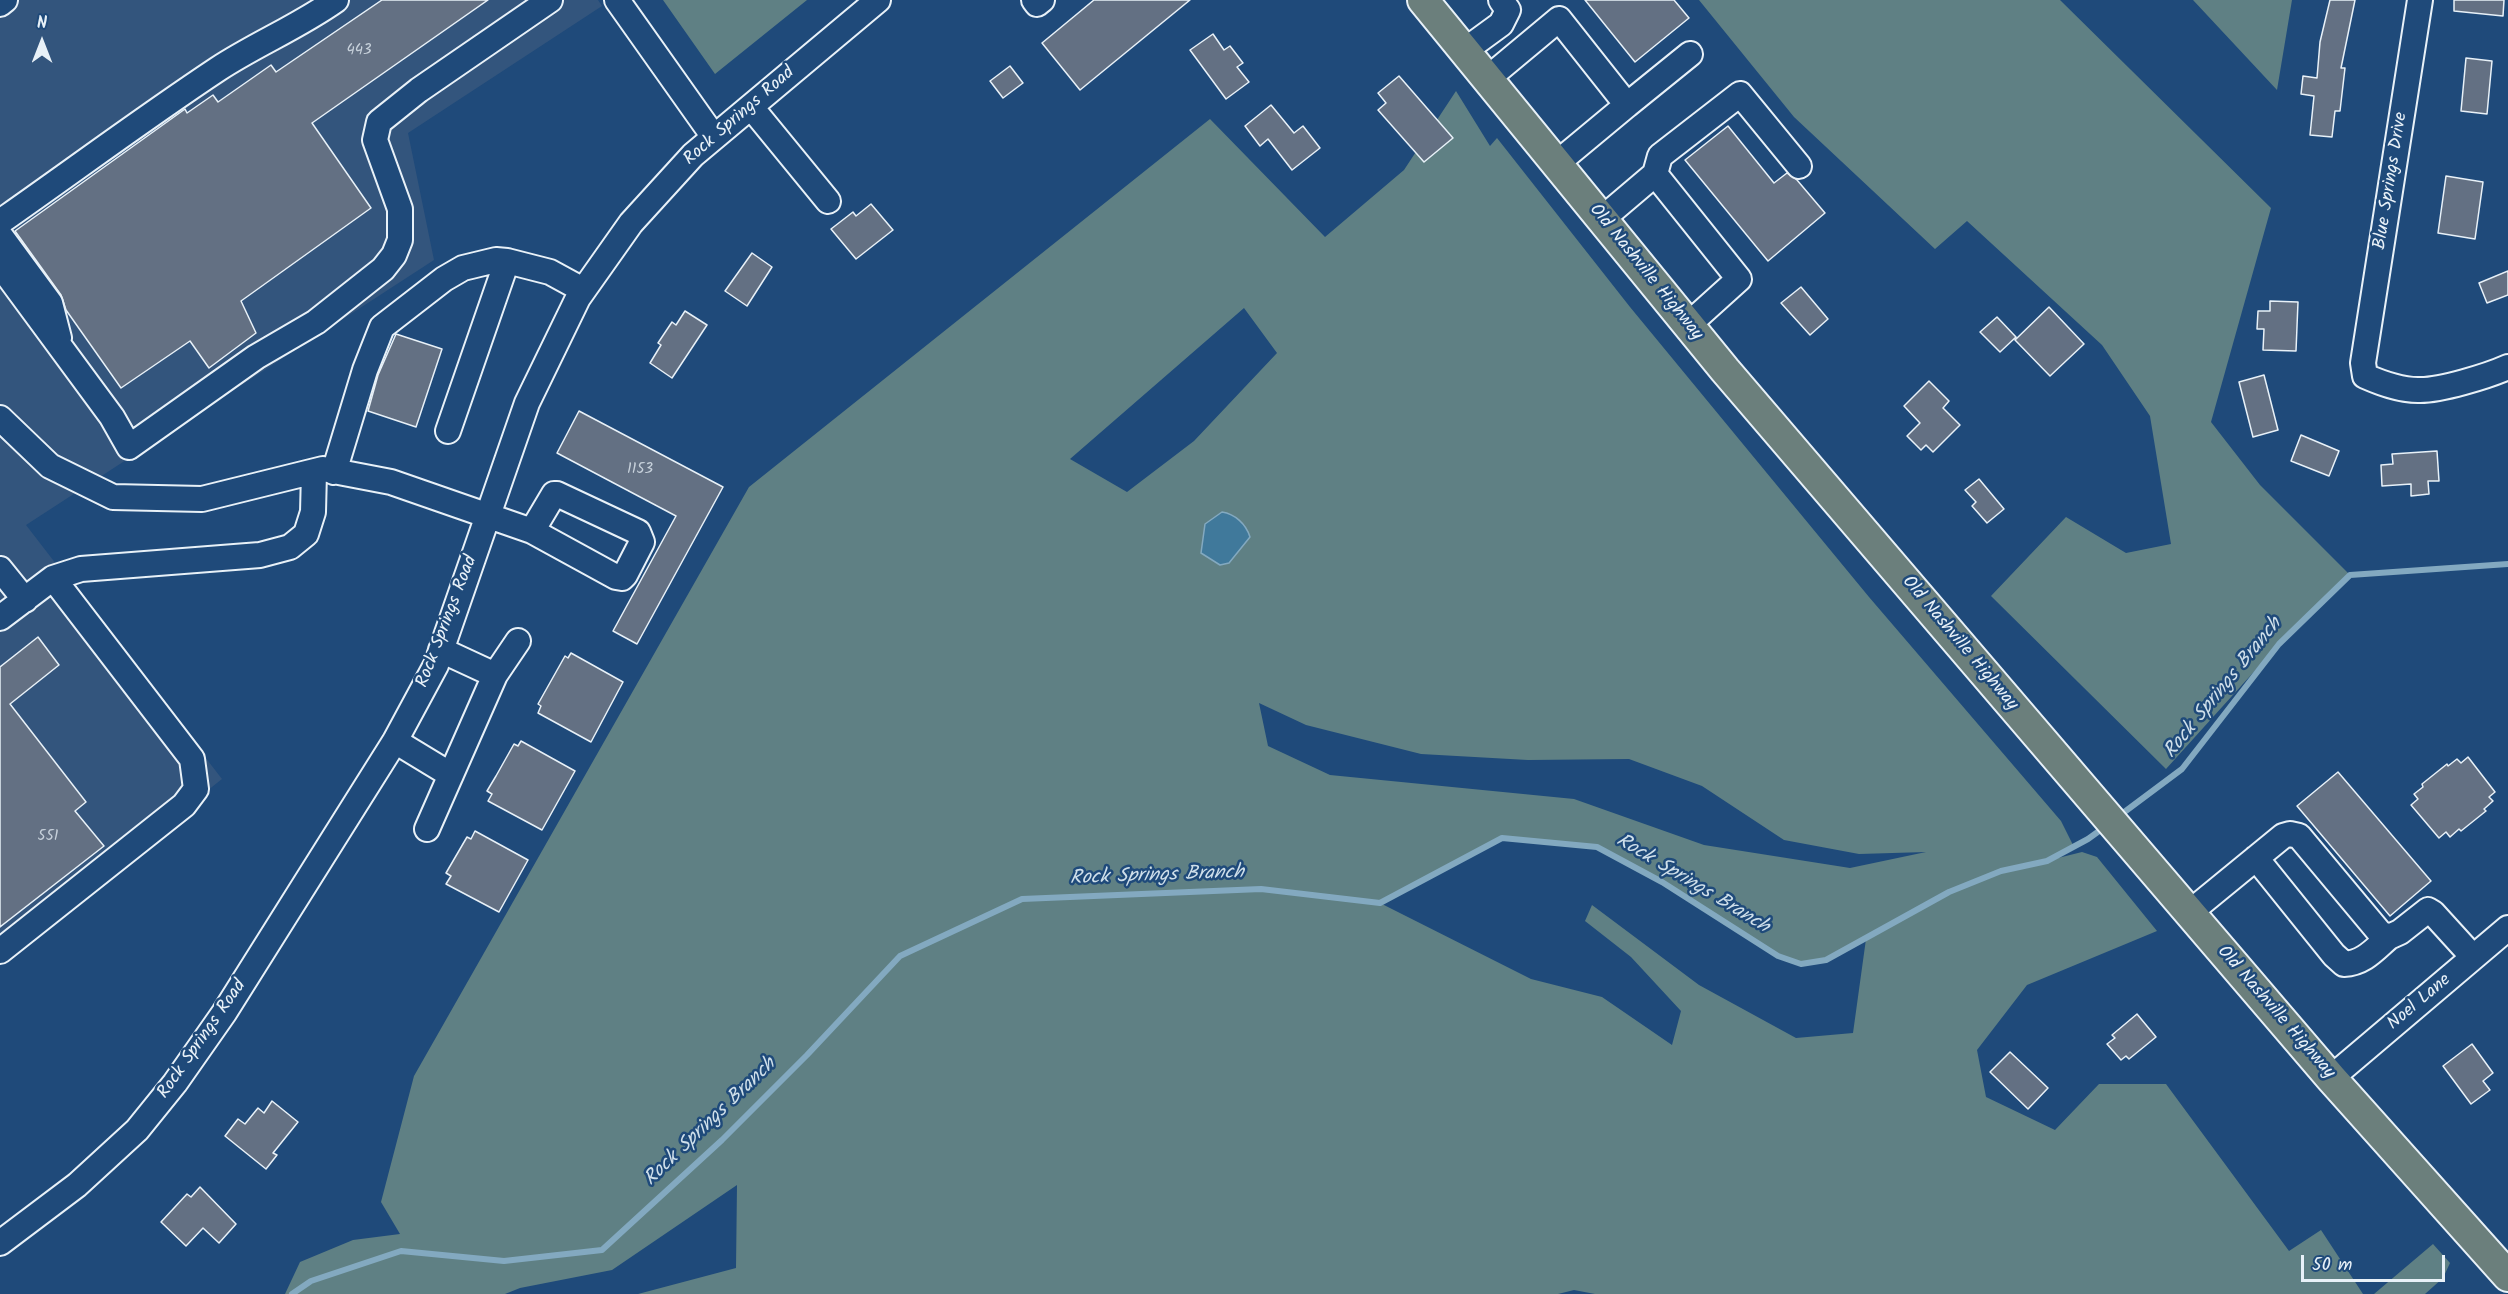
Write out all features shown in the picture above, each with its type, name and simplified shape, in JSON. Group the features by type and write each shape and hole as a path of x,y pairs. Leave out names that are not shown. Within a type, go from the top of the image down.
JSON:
{"main road":[{"name":"Old Nashville Highway","path":"1424,0 1688,325 2122,837 2331,1078 2508,1276"}],"street":[{"path":"0,4 5,0"},
{"path":"0,222 219,69 264,41 308,20 336,0"},
{"path":"0,266 112,417 129,447 256,357 316,322 383,269 394,255 400,240 400,209 375,140 379,122 411,96 550,0"},
{"path":"617,0 714,137"},
{"name":"Rock Springs Road","path":"0,1243 77,1185 136,1130 175,1083 224,1013 396,741 436,665 527,403 583,290 631,223 693,155 878,0"},
{"path":"1034,0 1037,4 1042,0"},
{"name":"Blue Springs Drive","path":"2420,0 2363,363 2365,376 2385,385 2419,390 2487,376 2508,367"},
{"path":"1464,51 1501,24 1504,5"},
{"path":"1487,79 1559,20 1627,105"},
{"path":"1556,164 1690,54"},
{"path":"1602,219 1655,174 1660,156 1740,94 1799,166"},
{"path":"750,107 828,201"},
{"path":"1655,174 1739,279 1688,325"},
{"path":"0,235 50,303 58,327 60,347"},
{"path":"0,618 53,578 81,569 260,555 290,547 306,534 324,472 382,327 444,279 463,268 496,260 550,272 583,290"},
{"path":"448,431 507,261"},
{"path":"0,418 50,466 113,496 202,499 324,472 391,482 532,531"},
{"path":"0,569 25,600"},
{"path":"0,951 184,805 195,789 192,759 53,578"},
{"path":"427,829 495,675 518,641"},
{"path":"441,650 495,675"},
{"path":"396,741 451,775"},
{"path":"2189,913 2283,836 2290,834 2299,836 2380,933 2389,937"},
{"path":"2256,858 2334,955 2344,964 2364,959 2389,937 2400,932 2428,910 2473,957"},
{"name":"Noel Lane","path":"2331,1078 2508,927"}],"shaded area":[{"path":"0,0 598,0 602,6 408,133 434,260 26,525 222,779 0,956"},
{"path":"1222,512 1239,520 1250,537 1229,563 1220,565 1201,553 1205,524"}],"green space":[{"path":"663,0 807,0 715,74"},
{"path":"1699,0 2060,0 2271,208 2211,422 2260,485 2350,575 2279,644 2166,769 1991,596 2066,517 2126,553 2171,544 2150,416 2102,345 1967,221 1935,249 1794,117"},
{"path":"2193,0 2292,0 2277,90"},
{"path":"1456,91 1490,146 1497,138 1630,307 1869,597 2061,821 2074,847 2050,860 2082,852 2097,857 2157,931 2027,985 1977,1050 1986,1097 2055,1130 2099,1084 2166,1084 2289,1251 2321,1230 2363,1294 1595,1294 1574,1290 1558,1294 638,1294 736,1268 737,1185 612,1270 520,1288 505,1294 285,1294 300,1262 353,1240 400,1234 381,1202 414,1076 749,487 1210,119 1325,237 1404,170","holes":["1244,308 1277,353 1194,441 1127,492 1070,459","1259,703 1306,725 1421,754 1528,760 1629,759 1702,786 1784,840 1859,854 1926,852 1850,868 1704,845 1574,799 1330,775 1268,746","1502,838 1597,847 1662,882 1778,956 1801,964 1826,960 1866,939 1853,1033 1796,1038 1699,985 1592,905 1585,921 1631,957 1681,1011 1672,1045 1602,997 1531,979 1380,903"]},
{"path":"2433,1244 2450,1263 2443,1278 2425,1294 2374,1294"}],"building":[{"path":"382,0 488,0 312,123 371,208 241,301 256,333 209,368 190,341 121,388 66,310 61,295 15,231 185,109 187,113 213,95 218,102 271,65 276,72"},
{"path":"1094,0 1190,0 1080,90 1042,43"},
{"path":"1585,0 1674,0 1689,18 1635,62"},
{"path":"2330,0 2355,0 2341,68 2345,68 2340,111 2335,111 2332,137 2310,135 2314,96 2301,94 2303,76 2317,78 2320,42"},
{"path":"2454,0 2504,0 2503,16 2454,11"},
{"path":"1213,34 1224,50 1230,46 1243,63 1237,67 1249,82 1226,99 1190,50"},
{"path":"2466,58 2492,61 2487,114 2461,111"},
{"path":"1010,66 1023,83 1003,98 990,81"},
{"path":"1399,76 1453,138 1424,162 1378,110 1386,103 1378,93"},
{"path":"1271,105 1294,133 1303,126 1320,148 1292,170 1268,139 1260,146 1245,126"},
{"path":"1728,126 1774,183 1787,173 1797,180 1825,213 1768,261 1685,160"},
{"path":"2446,176 2483,182 2475,239 2438,233"},
{"path":"871,204 893,230 856,259 831,229 853,212 856,216"},
{"path":"752,253 772,267 747,306 725,291"},
{"path":"2508,271 2508,295 2487,303 2479,283"},
{"path":"1801,287 1828,319 1810,335 1781,303"},
{"path":"2270,301 2298,302 2296,351 2263,350 2264,329 2257,329 2258,311 2270,311"},
{"path":"2049,307 2084,344 2050,376 2015,340"},
{"path":"685,311 707,325 672,378 650,363 661,345 658,343 672,322 676,325"},
{"path":"1997,317 2016,337 2000,352 1980,332"},
{"path":"396,334 442,349 416,427 368,411 378,375"},
{"path":"2264,375 2278,430 2253,437 2239,382"},
{"path":"1929,381 1949,401 1943,408 1960,425 1933,452 1926,445 1921,450 1907,436 1920,423 1904,406"},
{"path":"579,411 723,487 637,644 613,631 676,516 557,453"},
{"path":"2301,435 2339,451 2329,476 2291,461"},
{"path":"2437,451 2439,481 2428,481 2429,494 2411,496 2411,484 2382,486 2381,465 2393,464 2392,454"},
{"path":"1979,479 2004,509 1987,523 1972,506 1976,502 1965,490"},
{"path":"38,637 59,665 10,704 86,802 75,811 104,846 0,927 0,667"},
{"path":"571,653 623,682 591,742 538,713 541,706 538,704 565,656 568,658"},
{"path":"521,741 575,771 542,830 488,801 492,794 487,791 514,744 518,746"},
{"path":"2468,757 2495,792 2489,797 2493,801 2484,809 2486,811 2461,831 2459,829 2450,837 2446,832 2439,838 2411,805 2418,799 2414,794 2423,787 2422,784 2447,764 2448,766 2457,759 2461,763"},
{"path":"2338,772 2431,881 2390,916 2297,806"},
{"path":"475,831 528,860 499,912 446,884 451,876 446,873 467,837 471,839"},
{"path":"2137,1014 2156,1037 2129,1059 2126,1056 2121,1060 2107,1044 2115,1038 2112,1035"},
{"path":"2472,1044 2493,1073 2483,1081 2490,1090 2471,1104 2443,1066"},
{"path":"2010,1052 2048,1088 2028,1109 1990,1072"},
{"path":"272,1101 298,1122 273,1153 277,1155 266,1169 225,1136 238,1119 245,1124 258,1108 264,1113"},
{"path":"200,1187 236,1224 219,1243 203,1228 186,1246 161,1222 187,1194 191,1197"}],"waterway":[{"name":"Rock Springs Branch","path":"2119,816 2182,769 2279,644 2350,575 2508,564"},
{"name":"Rock Springs Branch","path":"292,1294 311,1281 401,1251 504,1261 602,1250 722,1140 807,1055 900,956 1022,899 1261,889 1380,903 1502,838 1597,847 1662,882 1778,956 1801,964 1826,960 1949,892 2001,871 2047,861 2088,839 2106,826"}]}
